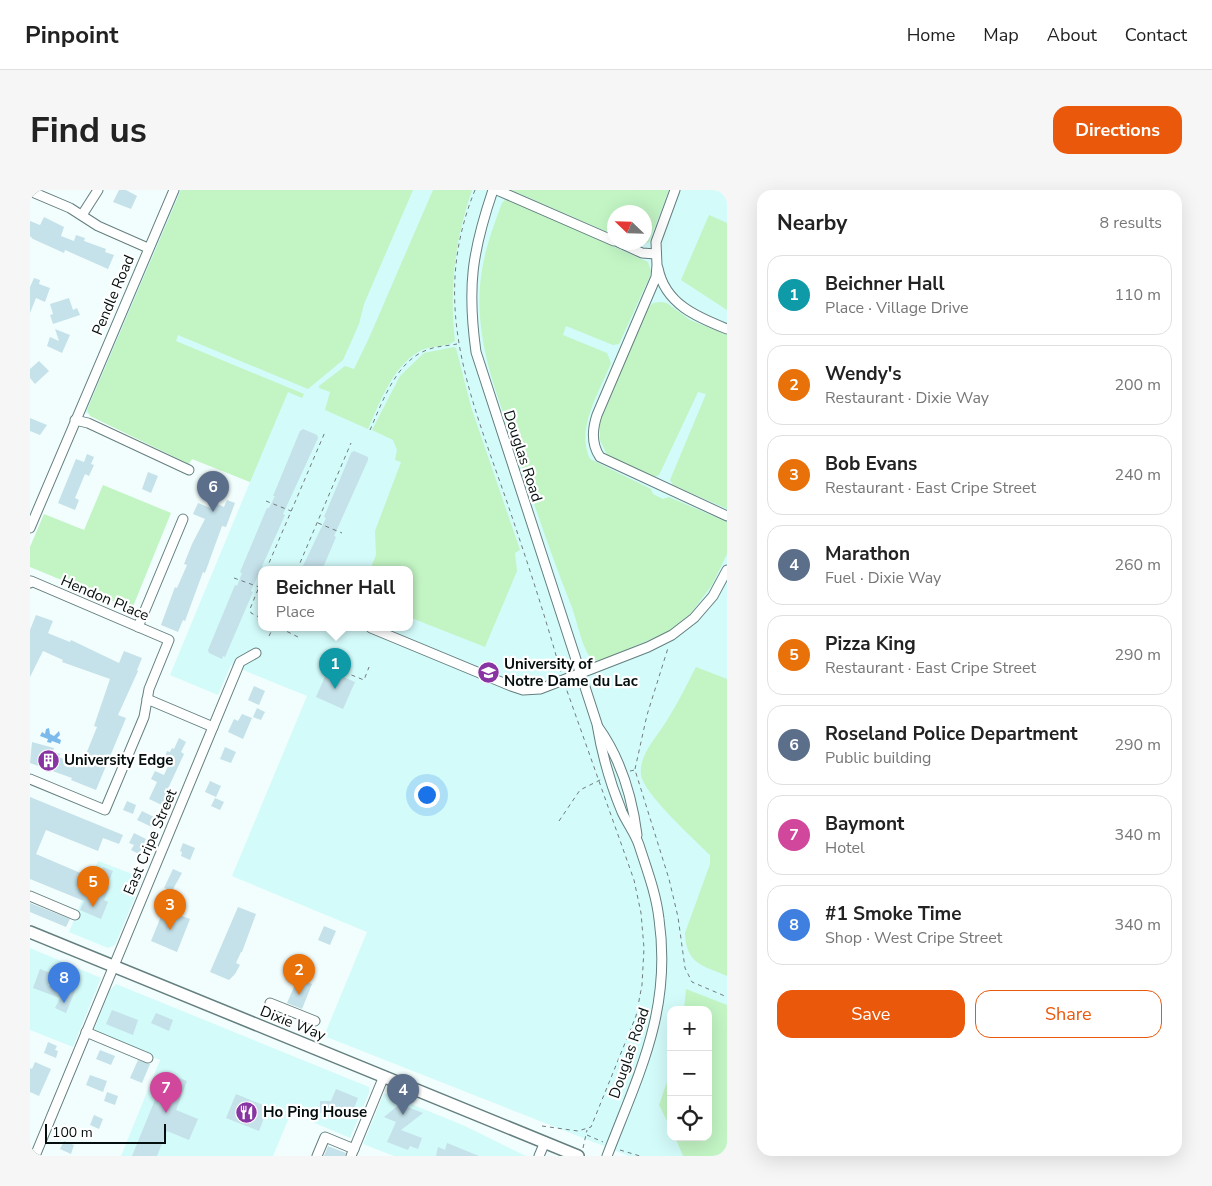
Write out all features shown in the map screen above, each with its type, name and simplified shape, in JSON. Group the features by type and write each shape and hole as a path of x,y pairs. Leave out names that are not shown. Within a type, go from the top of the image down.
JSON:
{"main road":[{"name":"Dixie Way","path":"30,932 545,1142 580,1153"}],"street":[{"path":"82,215 98,190"},
{"name":"Pendle Road","path":"30,528 174,190"},
{"name":"Douglas Road","path":"492,190 480,226 472,271 470,300 476,352 596,724 601,754 623,814 637,839 654,891 659,918 662,980 655,1028 606,1156"},
{"path":"497,190 607,238"},
{"path":"675,190 660,225 656,242 656,254 664,286 686,311 727,329"},
{"path":"30,191 70,208 98,226 148,248"},
{"path":"637,250 656,254"},
{"path":"658,265 656,277 597,415 593,427 595,450 600,457 621,468 727,516"},
{"path":"75,420 102,429 189,470"},
{"path":"138,627 183,519"},
{"path":"378,631 523,690 540,689 648,648 672,635 694,618 713,596 727,570"},
{"name":"Hendon Place","path":"30,582 169,640 149,689 147,699"},
{"name":"East Cripe Street","path":"35,1156 240,662 256,653"},
{"path":"30,779 105,810 144,716 147,699 213,727"},
{"name":"Douglas Road","path":"596,724 614,748 623,773 634,810 637,839"},
{"path":"30,896 75,915"},
{"path":"270,1003 315,1021"},
{"path":"86,1032 148,1058"},
{"path":"317,1156 324,1137 353,1152 384,1076"},
{"path":"539,1156 545,1142"}],"path":[{"path":"475,190 461,233 456,266 454,308 458,344 468,390 526,559 563,681 634,880 641,913 644,948 642,985 636,1016 595,1121 587,1130 580,1153"},
{"path":"370,430 389,388 406,365 426,350 458,344"},
{"path":"268,566 325,432"},
{"path":"299,566 350,442"},
{"path":"266,501 291,511"},
{"path":"317,522 342,533"},
{"path":"234,578 258,587"},
{"path":"258,589 250,609 252,613 258,616"},
{"path":"269,636 271,631"},
{"path":"286,631 298,637"},
{"path":"672,635 647,715 635,770 669,879 678,917 684,968 692,982 727,997"},
{"path":"342,676 349,658"},
{"path":"344,672 364,680 369,667"},
{"path":"628,772 635,770"},
{"path":"558,821 580,790 595,782"},
{"path":"542,1126 570,1131 587,1130"},
{"path":"634,1156 640,1156"}],"shaded area":[{"name":"University of Notre Dame du Lac","path":"177,190 727,190 727,1156 629,1156 324,1036 367,932 232,876 307,696 231,665 218,695 170,675 250,482 83,412"},
{"path":"98,861 143,878 115,945 108,948 69,932"},
{"path":"30,948 101,978 73,1047 30,1030"},
{"path":"116,984 369,1087 369,1093 350,1138 291,1113 273,1156 121,1156 160,1060 93,1032 110,990"},
{"path":"384,1093 465,1126 526,1156 394,1156 363,1144"}],"green space":[{"path":"181,190 413,190 364,304 359,324 343,360 308,389 178,335 176,341 304,394 302,398 288,392 250,482 192,459 189,464 90,416 87,410"},
{"path":"433,190 472,190 461,227 455,264 453,321 455,341 447,345 422,350 401,367 382,397 368,429 325,410 330,392 319,388 319,386 345,366 354,369"},
{"path":"511,190 669,190 652,234 652,205 607,205 607,232"},
{"path":"505,200 514,202 607,244 607,250 621,250 648,262 651,271 650,276 619,344 613,345 566,326 563,335 607,353 611,363 587,423 586,447 590,459 651,489 653,494 663,499 669,497 727,522 727,554 712,585 691,613 666,633 599,661 593,660 586,650 541,525 488,366 480,317 480,286 484,258 502,203"},
{"path":"709,215 727,223 727,310 681,280"},
{"path":"653,303 667,303 690,320 727,335 727,509 673,485 670,480 706,394 698,392 659,475 655,477 608,457 600,440 600,422 645,311"},
{"path":"456,348 471,407 520,550 515,553 517,571 485,647 413,619 413,566 372,566 376,555 375,531 401,462 395,460 397,450 393,440 372,430 400,376 424,353"},
{"path":"103,485 171,513 132,609 30,567 30,547 44,514 84,530"},
{"path":"696,667 727,679 727,976 697,962 688,951 686,943 685,933 710,864 710,855 660,805 644,783 641,775 643,759 650,744 673,711"},
{"path":"686,989 727,1005 727,1156 683,1156 677,1141 712,1141 712,1006 684,1006"},
{"path":"667,1082 667,1121 659,1105"}],"water":[{"path":"49,728 50,734 54,736 59,731 60,735 57,738 61,740 60,744 52,741 51,743 47,742 48,739 40,736 42,732 45,734 46,729"}],"building":[{"path":"119,190 126,190 137,196 131,209 113,202"},
{"path":"44,217 64,227 61,236 74,241 76,235 85,238 84,241 106,249 105,252 114,255 108,269 65,250 64,253 33,239 30,236 30,221 40,225"},
{"path":"34,278 40,280 39,284 50,288 45,302 36,298 30,313 30,287"},
{"path":"69,298 73,310 77,308 80,315 53,324 50,315 53,314 50,304"},
{"path":"55,329 70,335 62,353 47,346 50,337 59,341"},
{"path":"39,361 49,371 35,384 30,378 30,369"},
{"path":"30,418 47,425 40,435 30,431"},
{"path":"303,429 317,435 318,438 283,514 285,515 262,566 258,566 258,575 251,591 253,592 225,657 223,656 222,659 209,653 208,650 235,585 237,586 242,573 240,572 267,508 269,508 275,496 273,496 300,431"},
{"path":"354,451 368,457 368,460 334,536 336,537 324,566 303,566 326,518 324,517 351,453"},
{"path":"87,454 94,457 91,464 94,465 89,476 85,474 75,498 79,500 75,510 58,503 76,459 84,462"},
{"path":"148,472 158,476 151,493 142,489"},
{"path":"227,500 235,503 226,527 222,526 185,621 183,620 178,632 161,625 175,587 177,588 187,565 184,564 192,544 205,519 193,514 198,503 213,509 215,503 224,507"},
{"path":"36,615 53,621 48,633 70,642 71,640 119,663 124,651 142,658 118,715 126,718 96,790 71,780 72,778 30,763 32,742 54,748 53,751 60,754 59,757 78,765 82,764 97,727 94,726 110,679 62,662 63,660 43,651 30,677 30,630"},
{"path":"328,670 355,682 343,709 316,697"},
{"path":"254,686 265,691 259,705 248,700"},
{"path":"257,708 265,712 261,720 253,717"},
{"path":"242,714 252,718 243,739 228,732 234,719 238,721"},
{"path":"179,738 186,742 181,752 184,754 165,795 168,797 164,806 149,799 157,782 151,779 155,771 164,775 171,760 165,757 167,751 170,752 172,748 174,749"},
{"path":"225,747 236,752 231,763 220,759"},
{"path":"210,781 221,786 216,797 205,792"},
{"path":"30,797 123,835 119,844 103,838 98,851 46,830 36,854 97,880 103,867 113,871 107,886 110,887 104,900 108,902 101,919 80,910 84,901 30,879"},
{"path":"215,798 224,802 220,810 211,806"},
{"path":"127,801 136,805 133,814 123,810"},
{"path":"142,811 158,819 154,828 137,820"},
{"path":"134,833 146,839 139,854 131,850 134,845 129,843"},
{"path":"183,843 195,848 190,860 181,856 182,852 180,851"},
{"path":"173,869 182,873 172,891 164,888"},
{"path":"30,903 70,919 66,927 30,912"},
{"path":"238,907 256,914 236,963 240,965 229,980 210,972"},
{"path":"164,909 190,919 177,952 151,941"},
{"path":"324,926 336,931 330,945 318,940"},
{"path":"40,969 53,974 48,985 63,991 65,986 75,991 66,1013 55,1008 60,998 33,988"},
{"path":"298,978 312,984 302,1009 287,1003"},
{"path":"112,1010 138,1020 133,1035 106,1024"},
{"path":"156,1013 173,1020 169,1031 151,1023"},
{"path":"48,1042 57,1046 55,1050 58,1051 56,1058 44,1053"},
{"path":"100,1050 115,1056 111,1065 96,1059"},
{"path":"138,1060 150,1064 142,1083 130,1078"},
{"path":"35,1062 51,1069 39,1096 30,1092 30,1068 32,1069"},
{"path":"166,1073 187,1081 176,1110 198,1119 189,1140 167,1131 157,1156 132,1156"},
{"path":"90,1075 107,1081 103,1092 86,1085"},
{"path":"336,1089 358,1098 351,1116 342,1112 320,1113 320,1101 331,1101"},
{"path":"107,1092 118,1096 115,1105 104,1101"},
{"name":"Ho Ping House","path":"236,1094 268,1107 259,1131 226,1118"},
{"path":"400,1104 423,1113 401,1130 422,1138 418,1149 410,1146 408,1150 387,1142 396,1122 384,1117"},
{"path":"94,1115 103,1119 99,1129 90,1125"},
{"path":"64,1141 74,1145 71,1154 60,1149"},
{"path":"447,1143 479,1156 436,1156 438,1147 445,1150"},
{"path":"328,1146 346,1153 345,1156 324,1156"}],"place":[{"name":"Roseland Police Department","path":"213,512"},
{"name":"University of Notre Dame du Lac","path":"488,673"},
{"name":"Beichner Hall","path":"335,689"},
{"name":"University Edge","path":"48,760"},
{"name":"Pizza King","path":"93,907"},
{"name":"Bob Evans","path":"170,930"},
{"name":"Wendy's","path":"299,995"},
{"name":"#1 Smoke Time","path":"64,1003"},
{"name":"Ho Ping House","path":"247,1112"},
{"name":"Baymont","path":"166,1113"},
{"name":"Marathon","path":"403,1115"}]}
